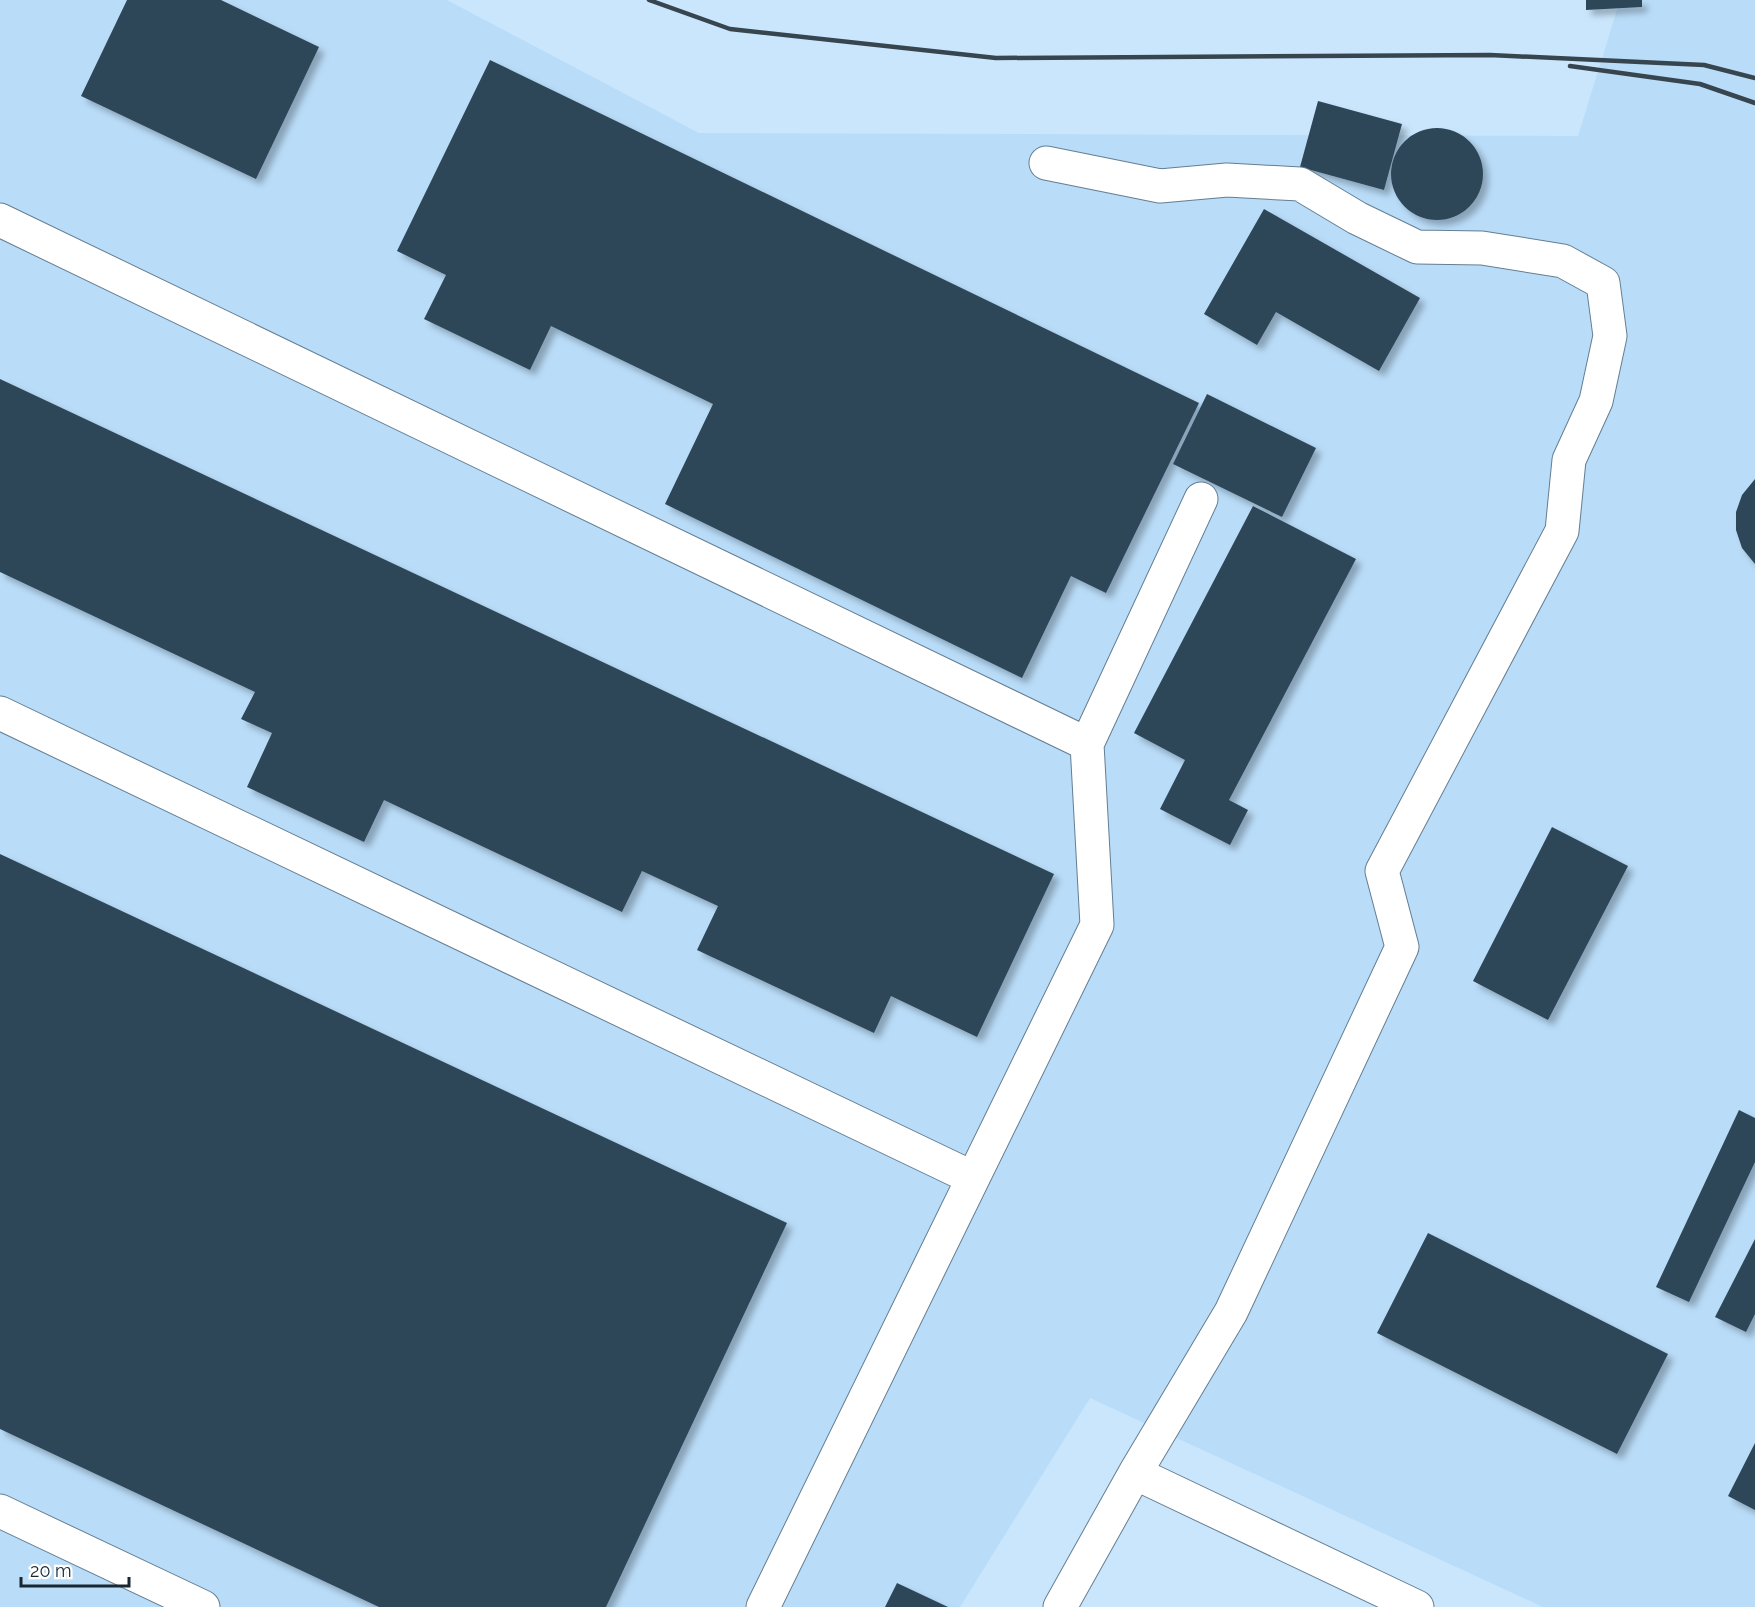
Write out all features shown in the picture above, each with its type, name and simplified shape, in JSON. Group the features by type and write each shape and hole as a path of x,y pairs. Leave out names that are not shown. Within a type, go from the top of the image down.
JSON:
{"lane":[{"path":"1046,163 1160,186 1227,180 1300,184 1357,219 1417,247 1482,248 1563,261 1603,283 1611,336 1596,401 1569,460 1562,531 1382,870 1401,947 1231,1312 1135,1473 1060,1607"},
{"path":"0,220 1087,744"},
{"path":"763,1607 1097,925 1087,744 1201,500"},
{"path":"0,713 973,1178"},
{"path":"1135,1473 1417,1607"},
{"path":"0,1511 202,1607"}],"shaded area":[{"path":"0,0 447,0 699,133 1578,136 1620,0 1755,0 1755,1607 1543,1607 1090,1398 960,1607 0,1607"}],"building":[{"path":"127,0 221,0 319,47 256,179 81,96"},
{"path":"1586,0 1642,0 1642,7 1586,10"},
{"path":"490,60 1199,403 1106,593 1071,576 1022,678 665,504 713,404 551,326 530,370 424,319 446,275 397,251"},
{"path":"1318,101 1402,124 1384,190 1300,167"},
{"path":"1437,128 1455,131 1470,141 1480,156 1483,174 1480,192 1470,207 1455,217 1437,220 1419,217 1404,207 1394,192 1391,174 1394,156 1404,141 1419,131"},
{"path":"1264,209 1420,298 1379,371 1276,312 1257,345 1204,314"},
{"path":"0,379 1054,874 977,1037 891,996 874,1033 697,950 718,906 642,871 622,912 384,800 364,842 247,787 272,733 241,719 255,692 0,572"},
{"path":"1207,394 1316,448 1282,517 1173,464"},
{"path":"1755,479 1755,564 1742,548 1736,530 1736,512 1742,495"},
{"path":"1253,506 1356,559 1229,800 1248,810 1230,845 1160,809 1185,760 1134,733"},
{"path":"1552,827 1628,866 1548,1020 1473,981"},
{"path":"0,854 787,1223 606,1607 379,1607 0,1429"},
{"path":"1739,1110 1755,1118 1755,1162 1689,1302 1656,1287"},
{"path":"1428,1233 1668,1354 1617,1454 1377,1333"},
{"path":"1755,1239 1755,1314 1746,1332 1715,1317"},
{"path":"1755,1443 1755,1510 1728,1496"},
{"path":"897,1583 948,1607 885,1607"}],"railway":[{"path":"649,0 730,29 996,58 1490,55 1704,65 1755,78"},
{"path":"1570,66 1700,84 1755,103"}]}
